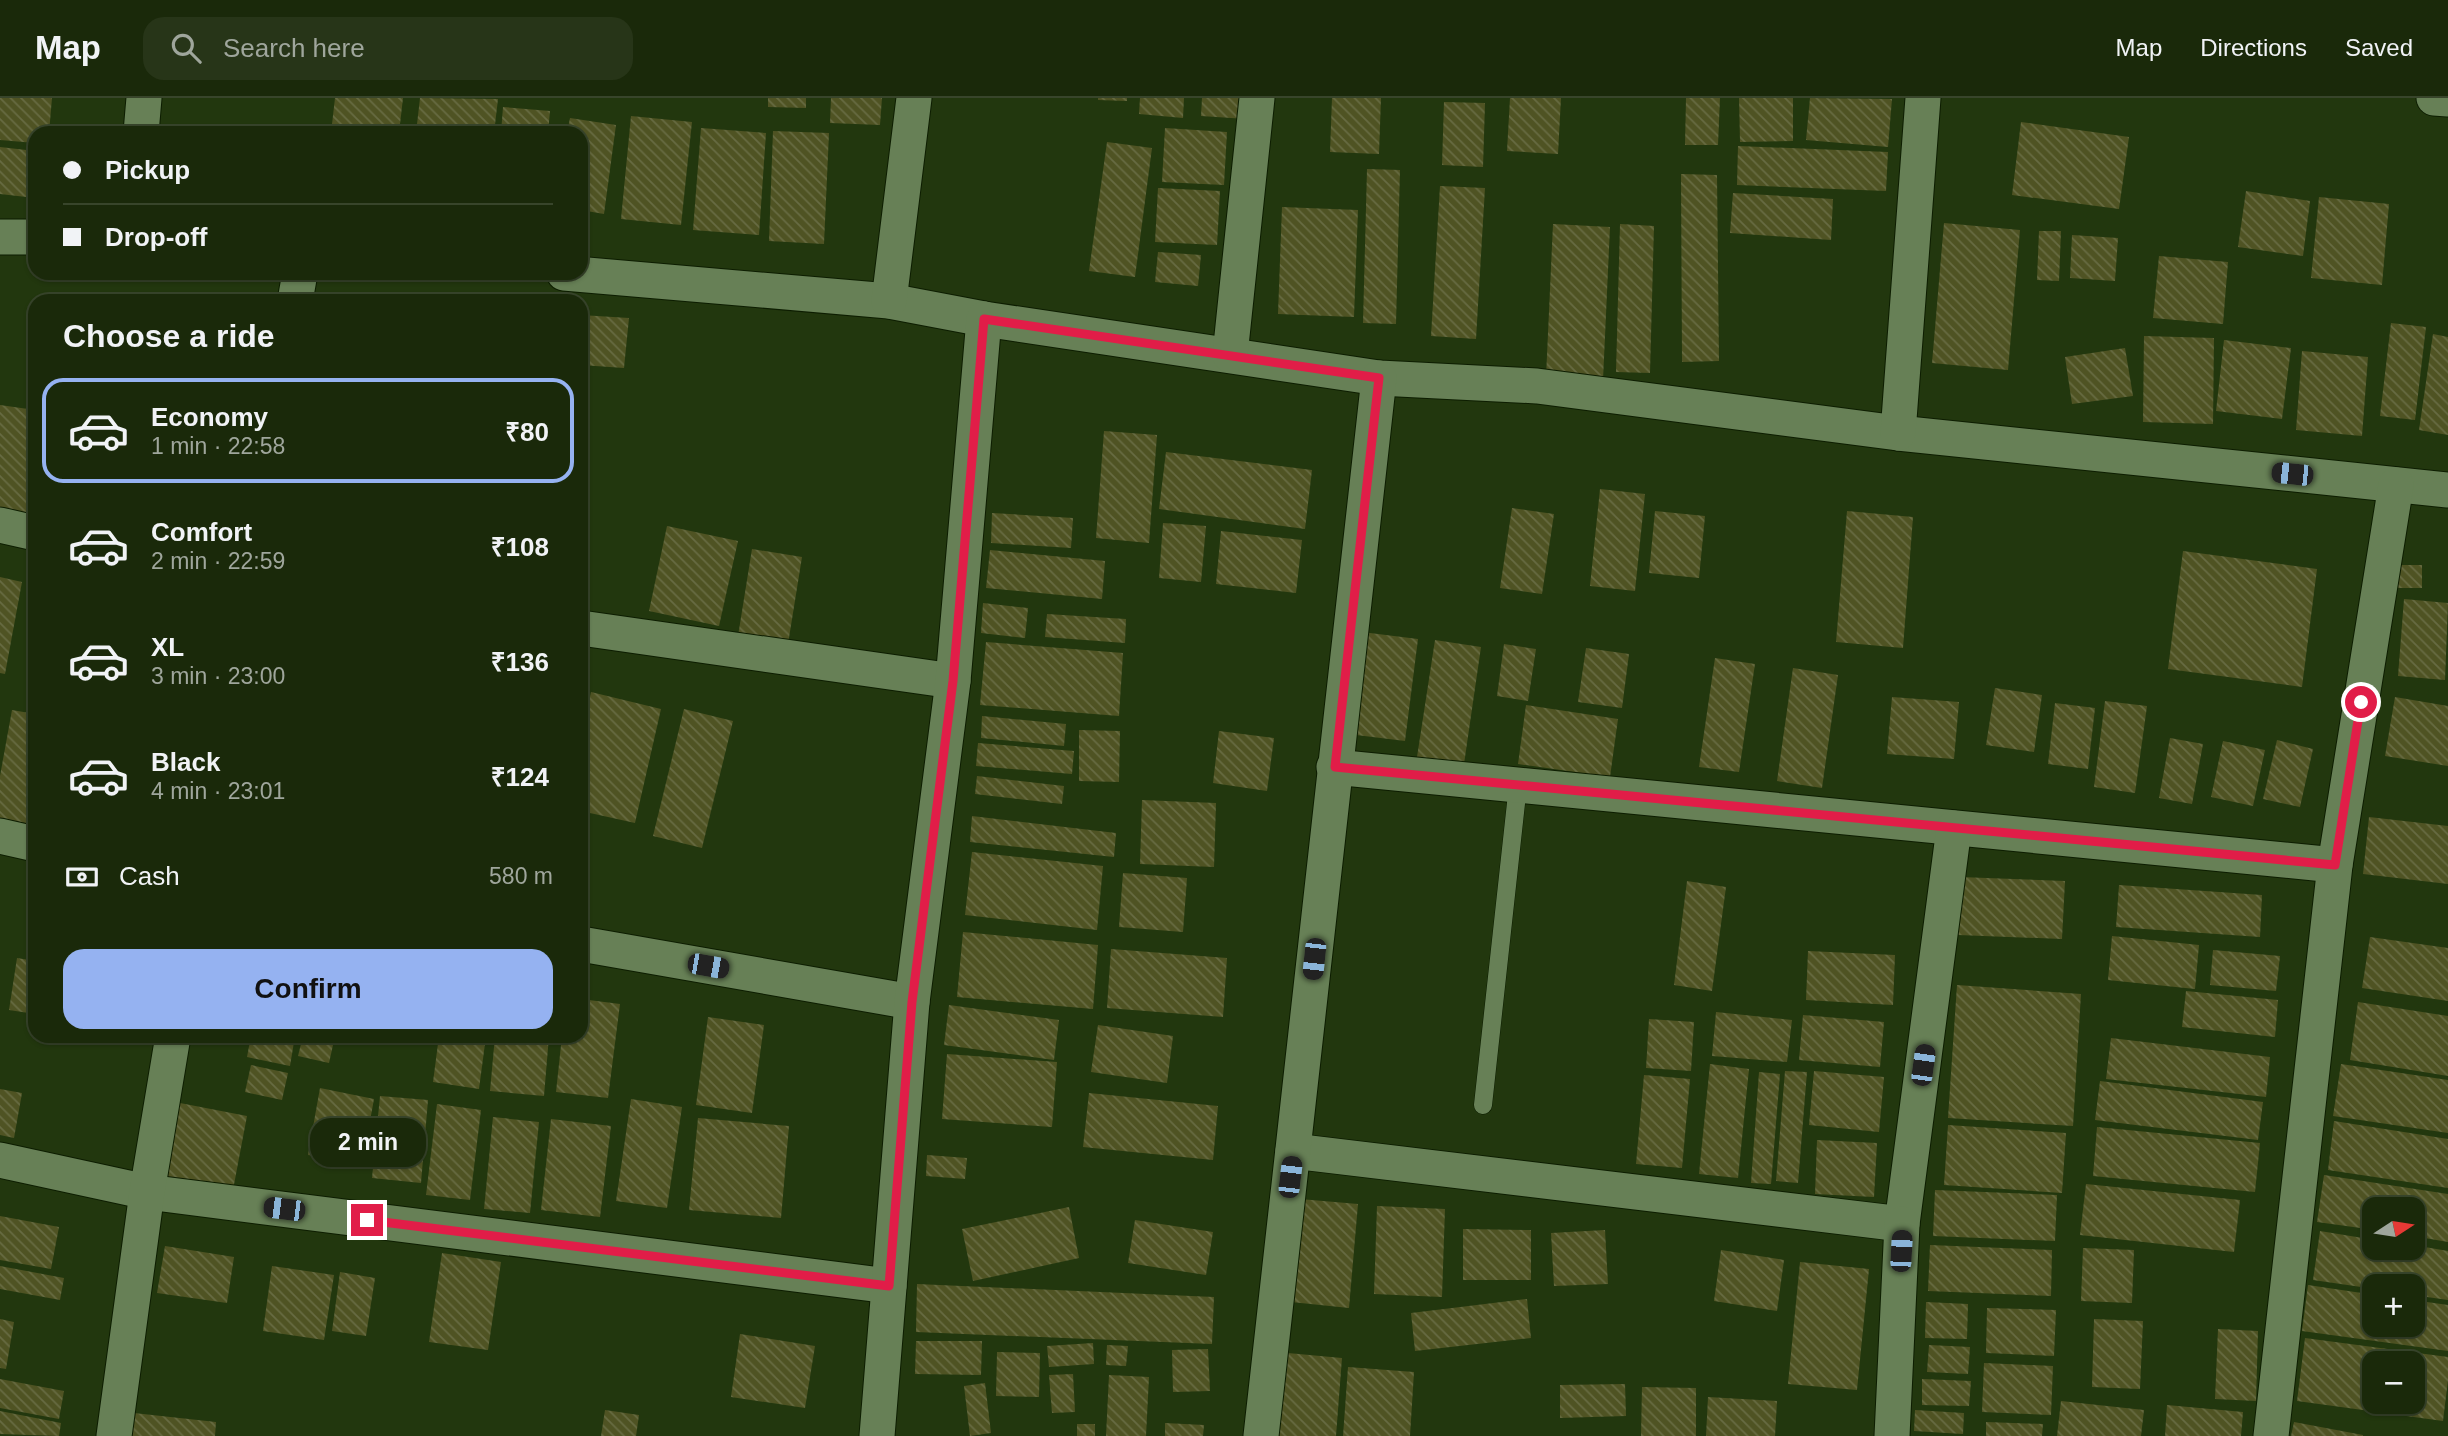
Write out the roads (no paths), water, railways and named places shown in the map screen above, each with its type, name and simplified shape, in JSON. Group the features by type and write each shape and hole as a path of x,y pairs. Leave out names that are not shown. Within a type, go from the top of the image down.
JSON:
{"street":[{"path":"142,126 144,98"},
{"path":"889,301 914,98"},
{"path":"1230,355 1257,98"},
{"path":"1899,432 1923,98"},
{"path":"2434,98 2448,99"},
{"path":"0,237 28,237"},
{"path":"588,275 889,301 984,319 1379,378 1537,386 1899,432 2448,490"},
{"path":"877,1436 912,1002 953,681 984,319"},
{"path":"1261,1436 1379,378"},
{"path":"2271,1436 2335,865 2396,485"},
{"path":"0,525 28,531"},
{"path":"588,629 953,681"},
{"path":"1335,767 2335,865"},
{"path":"1892,1436 1902,1224 1954,828"},
{"path":"0,836 28,842"},
{"path":"588,945 912,1002"},
{"path":"114,1436 147,1192 172,1043"},
{"path":"1293,1151 1902,1224"},
{"path":"0,1160 147,1192 889,1286"}],"lane":[{"path":"1483,1105 1518,785"}]}
